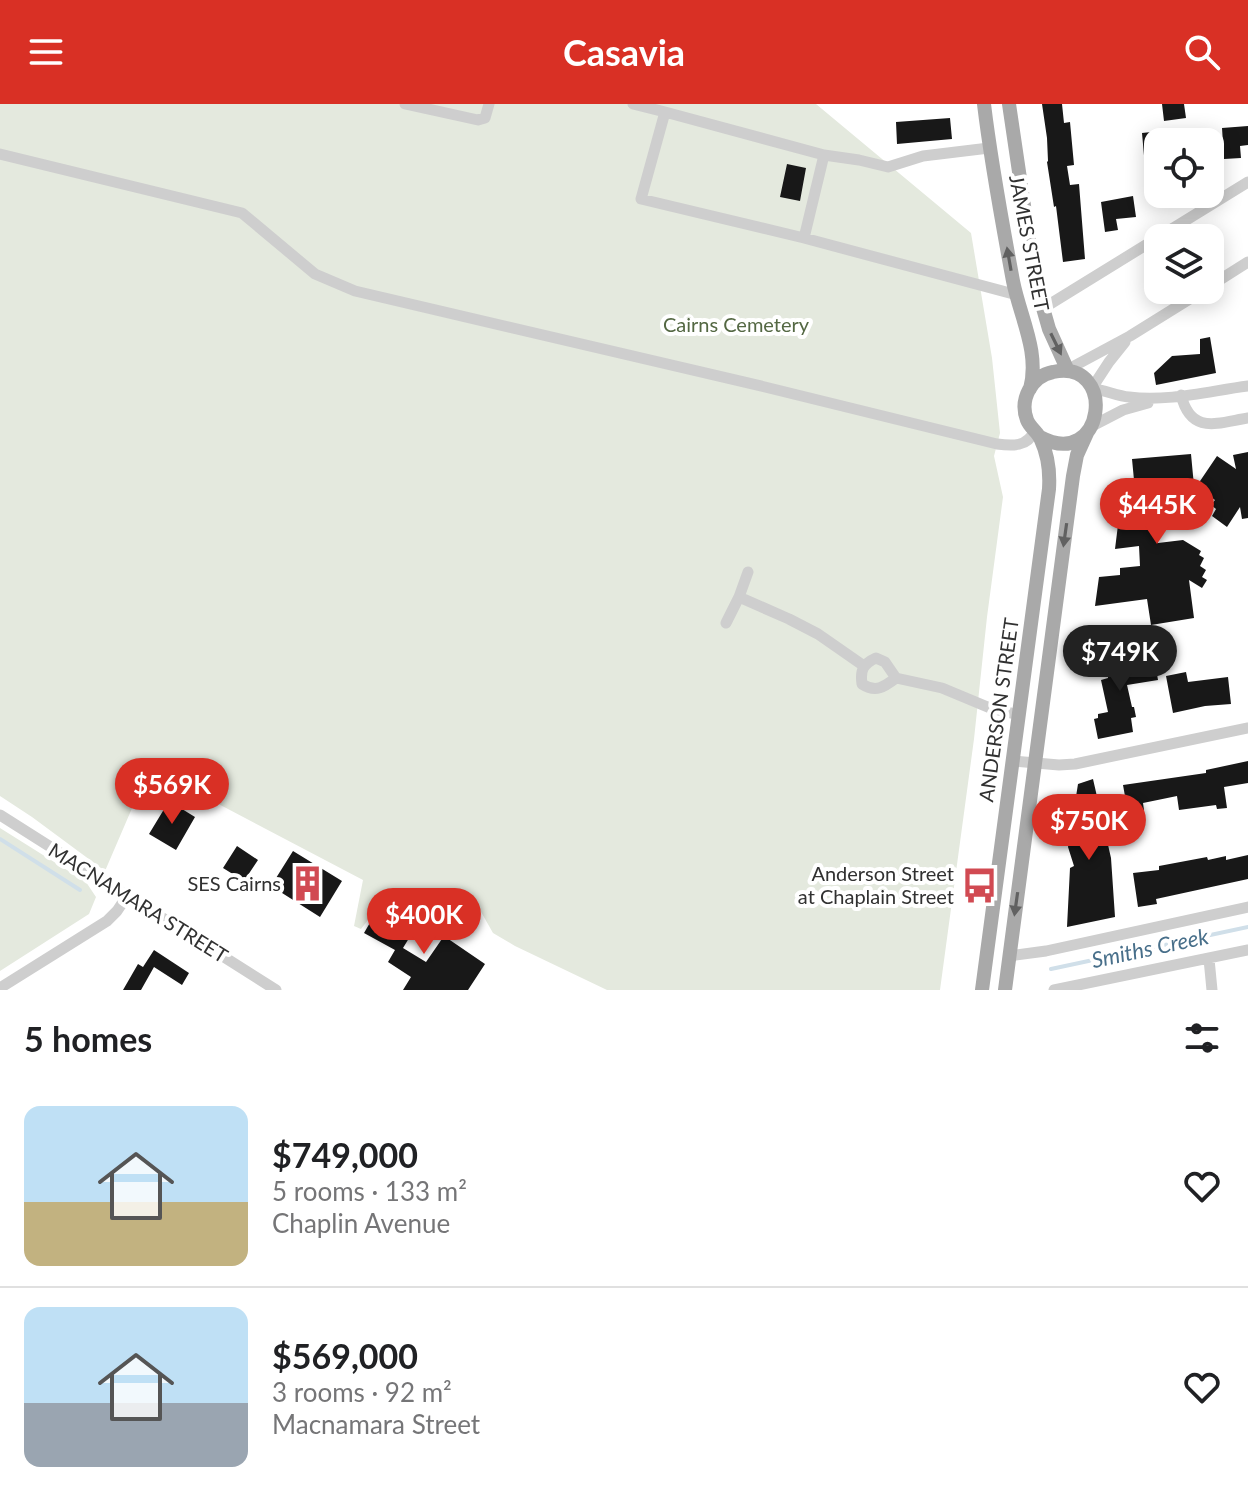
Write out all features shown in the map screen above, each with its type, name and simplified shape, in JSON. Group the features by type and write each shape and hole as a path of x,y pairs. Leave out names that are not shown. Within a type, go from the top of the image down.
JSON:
{"main road":[{"name":"JAMES STREET","path":"984,104 989,148 1017,295 1033,353 1029,389"},
{"name":"JAMES STREET","path":"1009,104 1042,309 1069,371"},
{"path":"1005,990 1075,465 1089,429 1097,407 1092,389 1082,377 1069,371 1043,375 1029,389 1025,414 1037,434 1051,442 1062,443 1078,439 1089,429"},
{"name":"ANDERSON STREET","path":"982,990 1049,489 1049,467 1037,434"}],"street":[{"path":"405,104 478,120 485,118 489,104"},
{"path":"633,104 824,155 888,167 923,156 989,148"},
{"path":"665,112 641,199 804,238 1017,295"},
{"path":"0,154 242,213 315,274 355,291 997,444 1023,444 1037,434"},
{"path":"804,238 824,155"},
{"path":"1042,309 1248,182"},
{"path":"1224,277 1248,262"},
{"path":"1069,371 1181,304"},
{"path":"1130,336 1092,389 1125,397 1160,399"},
{"path":"1089,429 1123,410 1160,399 1248,386"},
{"path":"1181,395 1187,413 1199,423 1248,418"},
{"path":"726,623 748,572"},
{"path":"739,597 818,634 864,666"},
{"path":"896,678 880,689 870,688 862,684 861,673 864,666 876,658 885,662 896,678 942,688 990,708 1019,715"},
{"path":"1013,761 1075,764 1248,728"},
{"name":"MACNAMARA STREET","path":"0,815 276,990"},
{"path":"0,988 107,921 127,896"},
{"path":"1009,956 1248,907"},
{"path":"1054,990 1248,950"},
{"path":"1209,959 1212,990"}],"green space":[{"name":"Cairns Cemetery","path":"0,104 816,104 971,233 992,358 1000,433 994,456 1003,497 940,990 607,990 493,933 480,910 463,908 434,931 382,902 361,929 354,926 363,880 152,769 105,871 0,796"},
{"path":"0,828 86,882 96,897 89,914 0,971"}],"building":[{"path":"1042,104 1062,104 1064,123 1070,122 1074,165 1067,166 1070,185 1079,184 1085,259 1063,262 1047,162"},
{"path":"1162,104 1184,104 1186,118 1164,121"},
{"path":"950,118 952,139 897,144 896,122"},
{"path":"1248,126 1248,145 1240,146 1241,158 1224,159 1222,128"},
{"path":"787,164 806,168 800,201 780,197"},
{"path":"1133,196 1136,217 1116,219 1118,230 1105,232 1101,202"},
{"path":"1210,337 1216,373 1156,385 1154,373 1172,356 1200,354 1200,339"},
{"path":"1248,452 1248,518 1242,519 1240,507 1227,527 1212,516 1216,509 1211,505 1215,500 1196,487 1217,456 1236,469 1233,455"},
{"path":"1191,454 1194,486 1189,482 1191,502 1151,506 1158,543 1183,540 1201,551 1199,555 1204,558 1200,566 1206,570 1202,577 1207,580 1202,588 1189,580 1194,618 1151,625 1147,599 1095,606 1099,577 1120,575 1120,568 1140,566 1139,546 1115,549 1118,525 1138,522 1132,459"},
{"path":"1130,648 1134,652 1136,672 1156,669 1158,680 1127,685 1136,717 1131,718 1133,732 1098,739 1094,719 1098,718 1098,714 1108,712 1101,680 1108,678 1107,651"},
{"path":"1186,672 1188,682 1228,677 1231,704 1173,713 1166,676"},
{"path":"1248,761 1248,783 1224,787 1227,808 1217,809 1216,805 1179,810 1177,796 1143,803 1144,810 1128,813 1123,785 1206,773 1206,770"},
{"path":"1093,779 1111,858 1115,917 1067,927 1070,868 1074,866 1068,847 1078,784"},
{"path":"169,801 195,817 176,850 149,834"},
{"path":"237,846 258,860 244,881 223,868"},
{"name":"SES Cairns","path":"293,851 342,881 320,917 271,886"},
{"path":"1248,855 1248,879 1156,899 1157,904 1138,907 1133,873 1159,870 1159,866 1207,857 1208,860 1226,856 1226,860"},
{"path":"382,902 417,925 403,948 426,962 444,936 485,964 468,990 403,990 411,977 388,962 395,950 364,933"},
{"path":"154,950 189,973 182,985 154,967 141,990 123,990 138,964 143,967"}],"waterway":[{"path":"0,839 80,890"},
{"name":"Smiths Creek","path":"1051,969 1248,927"}],"place":[{"name":"SES Cairns","path":"307,884"},
{"name":"Anderson Street at Chaplain Street","path":"980,885"}]}
